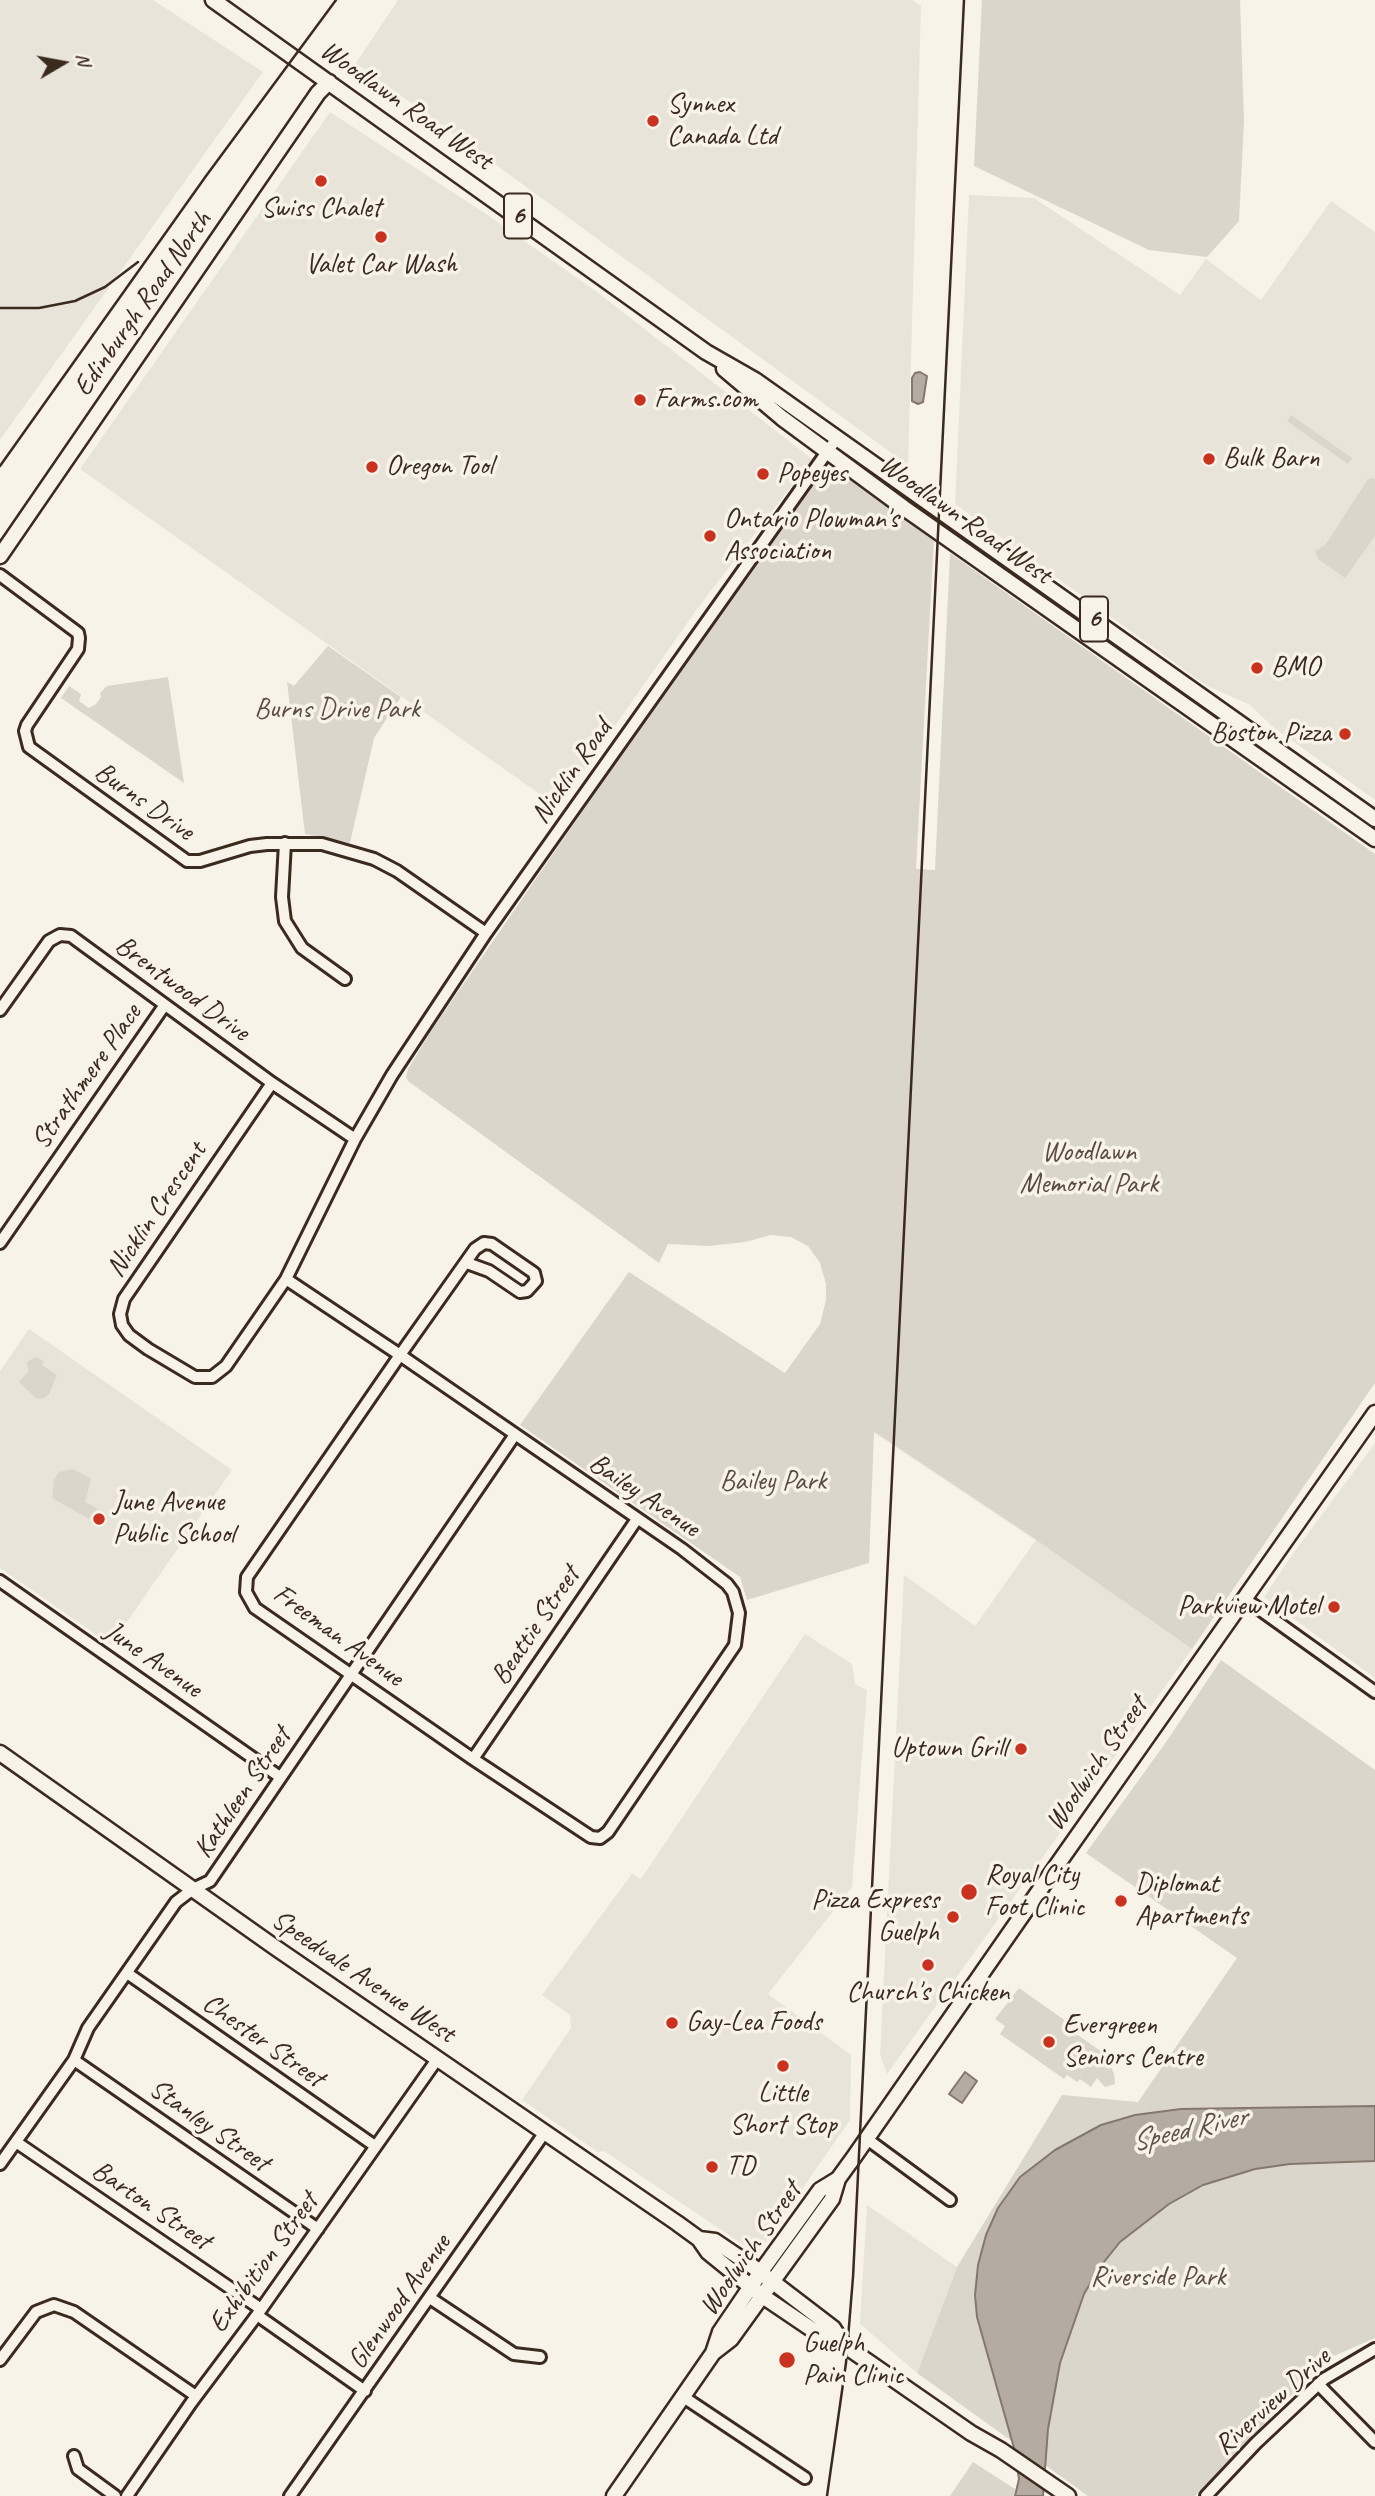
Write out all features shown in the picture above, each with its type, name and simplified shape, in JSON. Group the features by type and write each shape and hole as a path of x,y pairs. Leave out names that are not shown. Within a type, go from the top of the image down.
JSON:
{"main road":[{"name":"Woodlawn Road West","path":"213,0 706,352 782,418 828,452 1375,839"},
{"name":"Edinburgh Road North","path":"0,556 318,93 329,82"},
{"name":"Woodlawn Road West","path":"706,352 755,380 1375,819"},
{"name":"Woolwich Street","path":"615,2496 713,2353 731,2339 756,2292 820,2190 838,2179 1375,1413"},
{"name":"Speedvale Avenue West","path":"0,1754 699,2239 708,2252 756,2292 829,2341 844,2345"},
{"name":"Speedvale Avenue West","path":"699,2239 715,2241 766,2278 833,2328 844,2345"},
{"path":"844,2345 1067,2496"}],"street":[{"name":"Nicklin Road","path":"355,1139 392,1075 486,933 837,438"},
{"name":"Burns Drive","path":"0,575 78,633 79,638 78,649 27,725 25,731 29,747 187,861 200,862 250,846 323,844 374,859 397,871 486,933"},
{"path":"285,843 282,897 285,921 302,948 345,979"},
{"name":"Brentwood Drive","path":"0,1010 49,941 60,936 71,936 271,1083 355,1139"},
{"name":"Strathmere Place","path":"0,1243 164,1006"},
{"name":"Nicklin Crescent","path":"271,1083 124,1299 120,1314 122,1325 129,1335 148,1349 195,1377 212,1377 226,1366 286,1279 355,1139"},
{"name":"Freeman Avenue","path":"467,1263 489,1271 520,1292 527,1291 536,1281 534,1273 492,1244 484,1243 475,1249 247,1577 246,1592 256,1608 352,1675 591,1837 600,1838"},
{"name":"Bailey Avenue","path":"286,1279 682,1549 727,1584 736,1601 739,1624 735,1645 608,1832 600,1838"},
{"name":"Kathleen Street","path":"0,2164 74,2060 88,2028 176,1902 193,1889 208,1883 514,1436"},
{"name":"Beattie Street","path":"473,1759 637,1518"},
{"name":"June Avenue","path":"0,1581 280,1777"},
{"path":"1244,1599 1375,1692"},
{"name":"Chester Street","path":"127,1973 375,2146"},
{"name":"Exhibition Street","path":"127,2496 438,2058"},
{"name":"Stanley Street","path":"74,2060 318,2229"},
{"name":"Glenwood Avenue","path":"290,2496 545,2132"},
{"path":"867,2138 950,2200"},
{"name":"Barton Street","path":"16,2142 259,2312 366,2391"},
{"path":"430,2298 514,2354 540,2357"},
{"path":"0,2360 36,2312 54,2305 74,2312 196,2396"},
{"name":"Riverview Drive","path":"1206,2496 1256,2443 1318,2384 1375,2349"},
{"path":"1318,2384 1375,2442"},
{"path":"682,2396 806,2478"},
{"path":"74,2456 78,2469 115,2496"}],"shaded area":[{"path":"0,0 153,0 263,72 0,440"},
{"path":"398,0 912,0 921,6 908,465 356,63"},
{"path":"330,112 486,214 597,292 812,459 697,609 558,807 80,469"},
{"path":"969,195 1034,198 1180,295 1206,259 1261,300 1331,201 1375,232 1375,800 1273,727 1250,705 1204,684 955,504"},
{"name":"June Avenue Public School","path":"29,1329 232,1470 111,1645 0,1568 0,1371"},
{"path":"1375,1443 1375,1678 1264,1597"},
{"path":"1036,1540 1192,1649 887,2074 880,2055 904,1575 975,1626"},
{"path":"805,1634 852,1664 855,1684 867,1690 852,1887 768,1994 851,2055 850,2120 757,2254 604,2151 598,2152 522,2100 571,2028 570,2015 542,1995 632,1874 641,1879"},
{"path":"867,2205 957,2267 917,2373 860,2324"}],"green space":[{"path":"982,0 1240,0 1244,121 1239,221 1207,257 1149,250 974,166"},
{"path":"1291,415 1352,458 1348,464 1287,421"},
{"name":"Woodlawn Memorial Park","path":"833,471 845,473 930,532 934,539 916,869 935,870 950,553 1375,854 1375,1383 1192,1649 1036,1540 874,1432 869,1563 747,1600 740,1577 520,1425 629,1272 785,1373 820,1324 826,1300 826,1284 820,1263 808,1246 791,1237 771,1235 745,1242 709,1246 668,1244 659,1263 406,1077 431,1031 713,622 820,476"},
{"path":"1373,478 1375,536 1345,578 1318,559 1315,551 1326,544 1368,479"},
{"name":"Burns Drive Park","path":"328,646 401,697 374,738 350,843 305,834 287,682 294,686"},
{"path":"168,677 184,783 61,698 69,686 81,694 79,701 89,708 96,704 101,697 100,693 107,686"},
{"path":"35,1357 44,1361 42,1365 57,1375 49,1394 37,1399 19,1382 28,1372 27,1362"},
{"path":"74,1469 91,1479 85,1502 97,1508 89,1519 52,1498 54,1479 59,1472"},
{"name":"Riverside Park","path":"1221,1660 1375,1770 1375,2338 1325,2360 1195,2496 1088,2496 917,2373 957,2267 1062,2095 1138,2102 1237,1958 1086,1853"},
{"name":"Evergreen Seniors Centre","path":"1019,1988 1073,2026 1071,2030 1104,2051 1114,2074 1115,2084 1105,2087 1097,2078 1091,2087 1080,2079 1077,2082 1067,2075 1064,2079 1000,2034 1005,2026 995,2019"},
{"path":"973,2462 1015,2489 1014,2496 950,2496"}],"water":[{"path":"920,372 927,376 923,402 918,404 912,401 912,378 915,373"},
{"path":"965,2072 977,2081 962,2103 949,2094"},
{"name":"Speed River","path":"1375,2106 1375,2161 1290,2164 1255,2169 1203,2185 1169,2204 1120,2242 1100,2267 1084,2294 1060,2363 1048,2429 1043,2496 1015,2496 1019,2479 1014,2448 977,2317 975,2295 978,2265 986,2235 998,2208 1020,2177 1055,2150 1101,2125 1135,2115 1181,2109"}],"railway":[{"path":"0,466 206,176 336,0"},
{"path":"827,2496 846,2363 853,2277 964,0"},
{"path":"0,308 39,308 75,301 105,287 138,262"}],"place":[{"name":"Synnex Canada Ltd","path":"653,121"},
{"name":"Swiss Chalet","path":"321,181"},
{"name":"Valet Car Wash","path":"381,237"},
{"name":"Farms.com","path":"640,400"},
{"name":"Bulk Barn","path":"1209,459"},
{"name":"Oregon Tool","path":"372,467"},
{"name":"Popeyes","path":"763,474"},
{"name":"Ontario Plowman's Association","path":"710,536"},
{"name":"BMO","path":"1257,668"},
{"name":"Boston Pizza","path":"1345,734"},
{"name":"June Avenue Public School","path":"99,1519"},
{"name":"Parkview Motel","path":"1334,1607"},
{"name":"Uptown Grill","path":"1021,1749"},
{"name":"Royal City Foot Clinic","path":"969,1892"},
{"name":"Diplomat Apartments","path":"1121,1901"},
{"name":"Pizza Express Guelph","path":"953,1917"},
{"name":"Church's Chicken","path":"928,1965"},
{"name":"Gay-Lea Foods","path":"672,2023"},
{"name":"Evergreen Seniors Centre","path":"1049,2042"},
{"name":"Little Short Stop","path":"783,2066"},
{"name":"TD","path":"712,2167"},
{"name":"Guelph Pain Clinic","path":"787,2360"}],"park label":[{"name":"Bailey Park","path":"773,1482"}]}
